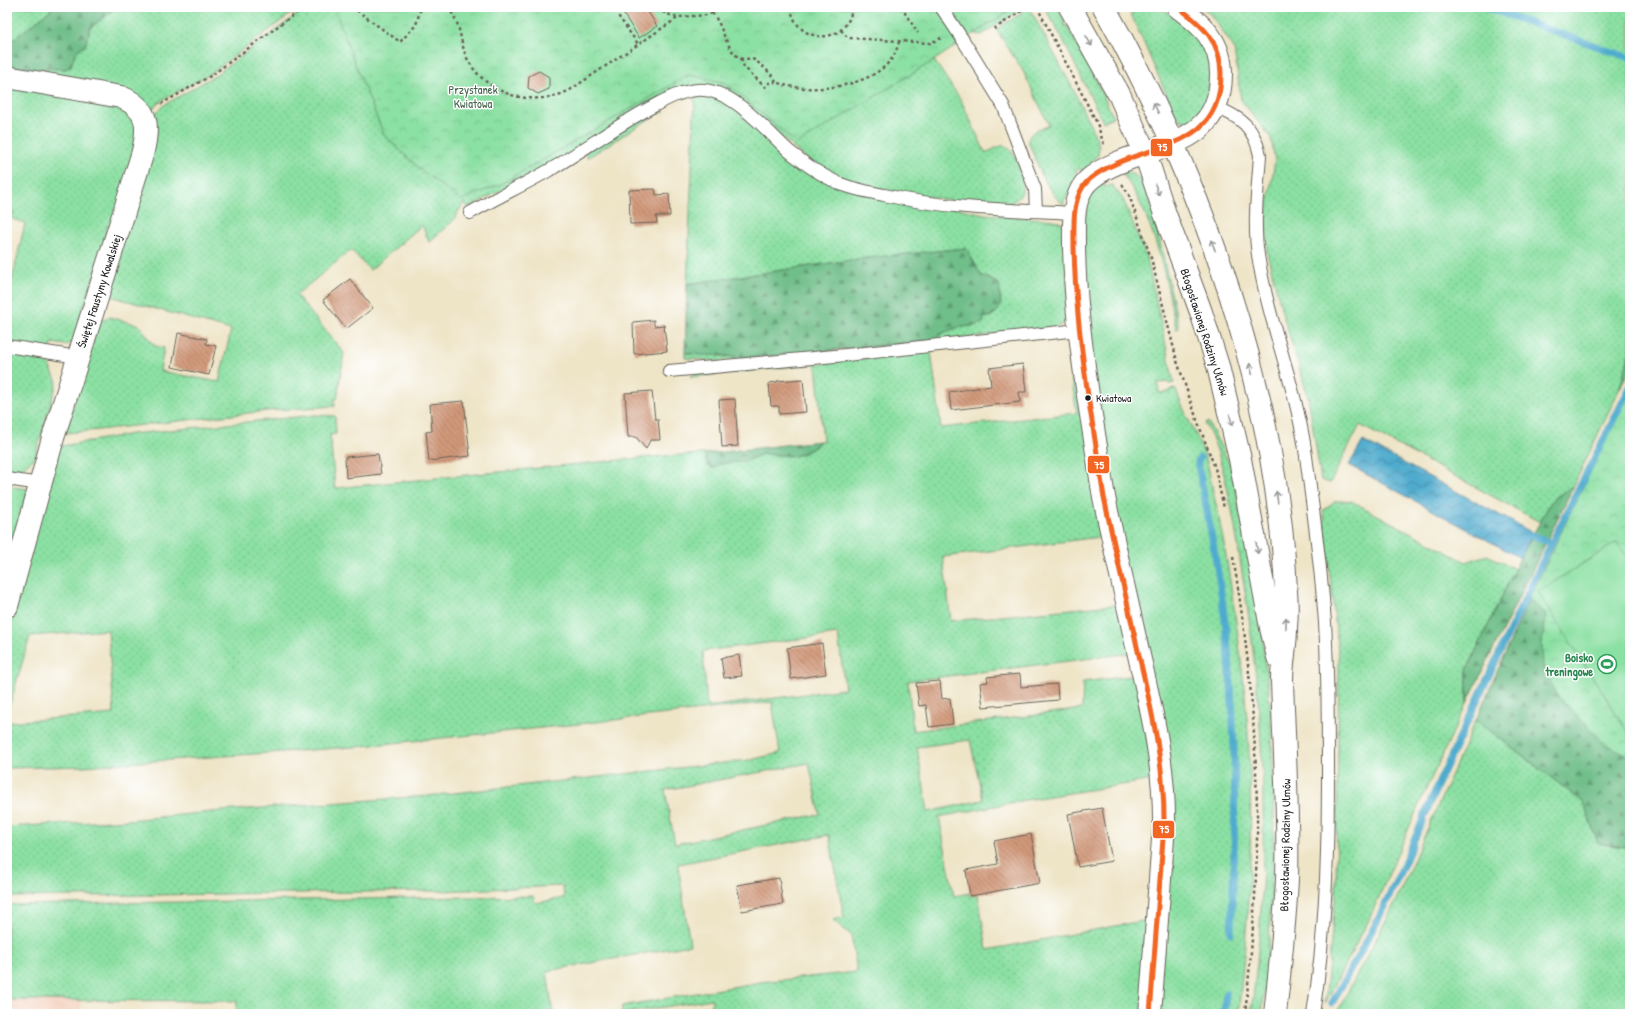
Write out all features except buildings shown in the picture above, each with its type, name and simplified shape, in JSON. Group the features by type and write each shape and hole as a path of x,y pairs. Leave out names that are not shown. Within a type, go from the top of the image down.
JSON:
{"street":[{"name":"Błogosławionej Rodziny Ulmów","path":"1070,7 1120,96 1145,153 1165,214 1201,312 1218,366 1240,459 1271,628 1282,675"},
{"name":"Błogosławionej Rodziny Ulmów","path":"1104,7 1144,84 1172,143 1215,250 1248,359 1262,415 1277,500 1286,591 1286,628 1282,675 1287,794 1287,877 1284,927 1275,1014"},
{"path":"1150,1014 1164,825 1164,795 1153,713 1132,626 1104,495 1079,330 1075,287 1074,213 1078,196 1088,181 1106,169 1185,138 1211,116 1220,91 1221,68 1215,45 1200,24 1178,7"},
{"path":"7,78 121,97 133,104 145,119"},
{"name":"Świętej Faustyny Kowalskiej","path":"7,606 40,484 78,357 142,155 147,133 145,119"}],"lane":[{"path":"941,7 956,28 1003,105 1035,189 1036,211"},
{"path":"470,213 514,190 659,103 688,91 697,90 711,91 728,99 750,115 803,162 839,183 869,192 914,201 997,210 1074,213"},
{"path":"1215,107 1239,118 1247,125 1253,134 1259,150 1256,230 1258,253 1264,288 1302,433 1320,570 1325,620 1327,673 1328,845 1325,911 1314,1014"},
{"path":"669,371 846,355 1079,330"},
{"path":"7,346 78,357"},
{"path":"7,479 40,484"}],"path":[{"path":"145,119 159,105 212,75 304,7"},
{"path":"352,7 400,42 416,25 421,7"},
{"path":"448,7 456,21 466,55 478,75 492,86 500,90 525,97 542,99 560,95 570,90 679,16"},
{"path":"626,7 620,12 619,16 638,44"},
{"path":"660,7 663,12 670,15 679,16 701,16 712,13 722,7"},
{"path":"791,7 794,20 807,33 826,36 841,30 848,22 852,7"},
{"path":"901,7 918,33"},
{"path":"994,29 1027,7"},
{"path":"1037,7 1097,123 1103,140 1104,149"},
{"path":"712,13 722,29 731,50 741,58 755,60 774,77 776,82"},
{"path":"841,30 850,38 930,43 956,28"},
{"path":"741,58 744,67 765,86 769,83 776,82 787,86 821,88 834,87 857,82 872,75 887,64 894,56 899,42"},
{"path":"1118,180 1127,190 1151,258 1177,361 1194,414 1215,468 1225,510"},
{"path":"1233,553 1247,647 1253,711 1256,768 1257,844 1252,936 1245,1014"}],"shaded area":[{"path":"7,1000 81,1000 81,1014 7,1014"}],"green space":[{"path":"7,7 54,7 7,45"},
{"path":"54,7 117,7 90,28 85,46 77,51 71,66 66,69 40,68 30,75 7,71 7,45"},
{"path":"117,7 300,7 210,74 161,101 149,112 30,75 40,68 66,69 71,66 77,51 85,46 90,28"},
{"path":"307,7 349,7 678,23 927,50 961,100 985,152 1005,146 1013,153 1021,174 1023,187 1022,192 1018,198 1009,204 992,205 959,202 884,190 845,180 820,168 810,161 740,101 696,85 468,208 464,202 453,221 429,242 422,225 370,270 351,250 296,295 344,353 337,399 334,400 335,406 276,410 65,433 100,318 104,320 109,317 139,325 155,346 164,348 160,371 219,382 231,330 114,297 106,289 152,116 164,105 214,76"},
{"name":"Przystanek Kwiatowa","path":"334,7 1015,7 933,61 797,144 726,83 689,75 501,184 461,200 421,170 384,135"},
{"path":"981,7 1029,7 1073,89 1097,139 1099,147 1098,155 1092,160 1091,167 1085,171 1077,169 1072,186 1063,204 1056,198 1046,183 1028,141 1033,132 1049,125 1023,71 996,29 1022,13 1020,10 981,35 973,33"},
{"path":"1044,7 1057,7 1065,21 1065,26 1067,26 1096,80 1113,117 1103,122 1062,38"},
{"path":"1128,7 1160,7 1186,25 1201,39 1212,65 1206,108 1193,120 1187,122 1178,119 1175,114"},
{"path":"1201,7 1630,7 1630,354 1619,390 1574,485 1552,500 1540,522 1360,425 1330,483 1321,480 1308,396 1283,315 1267,253 1266,213 1275,161 1271,138 1241,100 1234,48 1211,15"},
{"path":"10,83 120,104 140,126 114,227 107,226 102,252 72,343 65,345 52,343 49,365 57,382 35,457 18,472 7,471 7,302 25,223 12,219 13,211 7,210 7,95"},
{"path":"695,95 717,98 733,108 820,178 984,214 1054,220 1061,223 1064,226 1069,316 1063,324 1056,327 933,342 718,361 685,358 685,353 734,357 933,340 950,330 982,323 984,318 992,316 1001,305 999,284 981,275 966,248 858,259 687,284"},
{"path":"663,108 664,112 657,114 587,158 586,151 635,122"},
{"path":"1126,172 1136,176 1144,189 1146,189 1152,206 1179,328 1176,329 1163,268 1151,228 1143,208 1122,173"},
{"path":"1102,182 1105,187 1112,185 1123,199 1147,259 1174,383 1158,383 1159,393 1170,392 1170,390 1176,389 1182,406 1202,448 1221,529 1228,568 1243,681 1248,734 1251,804 1248,909 1238,1014 1156,1014 1169,823 1114,520 1083,308 1084,205 1089,193"},
{"path":"966,248 981,275 999,284 999,309 991,316 984,318 983,323 950,330 933,340 759,357 699,355 685,353 687,284 858,259"},
{"path":"931,351 941,428 1077,413 1068,358 1078,357 1107,536 943,557 951,621 1122,604 1132,653 908,681 913,731 1082,709 1083,682 1138,675 1153,780 1025,800 939,817 954,896 970,893 970,896 978,895 987,950 1142,921 1149,923 1145,1014 710,1014 712,999 622,1014 622,1006 761,982 857,972 851,935 833,920 844,917 829,835 678,864 690,945 547,971 553,1014 236,1014 237,1001 7,1000 7,905 533,896 535,903 564,898 563,886 438,891 7,897 7,827 128,820 222,811 427,796 750,760 780,753 772,702 561,726 353,747 83,766 7,768 7,722 114,714 108,630 30,636 7,714 7,625 56,447 132,434 315,415 335,416 336,434 330,435 335,488 661,456 705,454 706,462 711,468 715,468 719,464 746,461 762,454 795,456 804,453 815,447 820,441 823,441 816,364 690,377 694,374 816,362 817,364","holes":["838,634 845,689 707,707 703,651","970,740 983,800 928,812 917,747","809,763 820,814 675,844 665,790"]},
{"path":"1630,354 1630,370 1619,390"},
{"path":"1630,394 1630,756 1605,744 1556,694 1543,666 1542,644 1546,614 1529,599 1609,433"},
{"path":"1208,422 1231,466 1260,614 1268,695 1270,700 1274,832 1269,942 1262,1014 1251,1014 1261,902 1263,846 1263,790 1256,678 1237,539 1227,486 1219,455 1214,441 1205,424"},
{"path":"820,441 812,449 795,456 762,454 746,461 719,464 715,468 708,466 705,454"},
{"path":"1574,485 1467,703 1467,670 1520,558 1552,500"},
{"path":"7,486 28,489 7,586"},
{"path":"1335,501 1351,501 1466,562 1487,555 1515,569 1467,670 1467,703 1421,800 1368,922 1325,1003 1336,890 1339,659 1323,510"},
{"name":"Boisko treningowe","path":"1617,542 1630,562 1630,735 1538,592"},
{"path":"1529,599 1546,614 1542,644 1630,754 1630,848 1598,843 1583,802 1476,720"},
{"path":"1476,720 1583,802 1598,843 1630,848 1630,1014 1336,1014 1391,911"}],"water":[{"path":"1363,441 1533,533 1520,558 1349,465"}],"waterway":[{"path":"1485,7 1630,58"},
{"path":"1332,1003 1377,922 1439,782 1545,556 1630,387"},
{"path":"1200,458 1198,465 1219,579 1231,684 1235,790 1231,933"},
{"path":"1532,535 1551,543"},
{"path":"1224,1014 1226,994"}],"transit line":[{"name":"75","path":"1150,1014 1164,825 1161,771 1158,745 1148,693 1110,526 1100,475 1078,317 1074,219 1077,199 1086,182 1110,166 1174,143 1192,133 1207,120 1217,100 1221,74 1218,52 1214,43 1202,27 1178,7"}],"place":[{"name":"Kwiatowa","path":"1088,398"},
{"name":"Boisko treningowe","path":"1607,664"}]}
